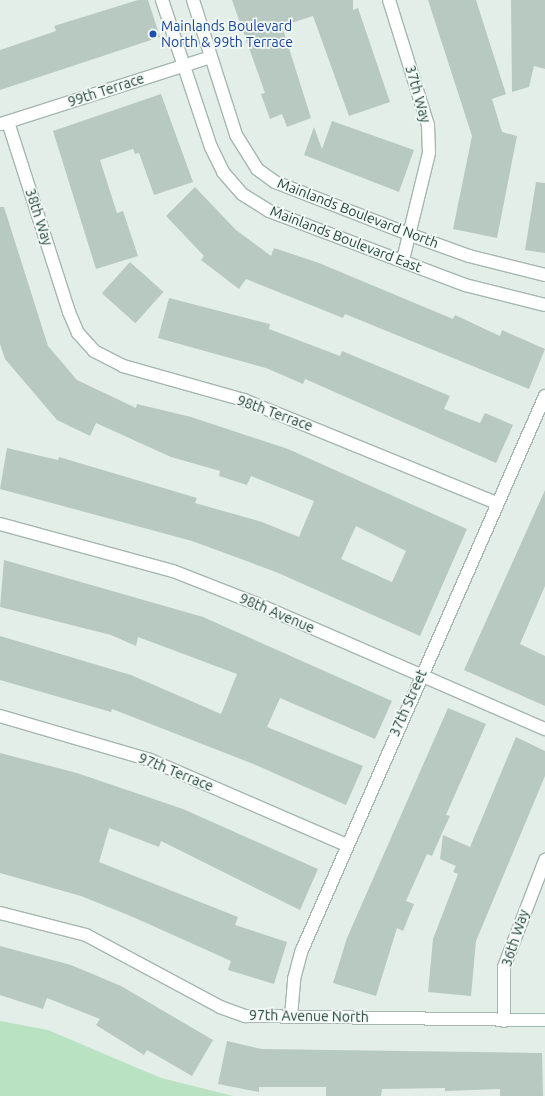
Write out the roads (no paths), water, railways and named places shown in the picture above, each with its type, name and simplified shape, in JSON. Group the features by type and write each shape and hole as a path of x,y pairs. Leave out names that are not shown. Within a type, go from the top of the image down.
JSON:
{"street":[{"path":"162,0 182,65"},
{"name":"Mainlands Boulevard North","path":"193,0 236,135 257,169 275,182 411,235 469,256 545,275"},
{"name":"37th Way","path":"389,0 428,125 429,153 411,235 403,260"},
{"name":"99th Terrace","path":"4,123 211,57"},
{"name":"Mainlands Boulevard East","path":"182,65 211,147 223,172 242,194 269,211 403,260 465,285 545,305"},
{"name":"38th Way","path":"4,123 69,312"},
{"name":"98th Terrace","path":"69,312 78,333 94,351 123,366 244,400 496,503"},
{"name":"37th Street","path":"291,1016 294,979 302,950 346,845 496,503 545,396"},
{"name":"98th Avenue","path":"0,524 173,571 421,674 545,729"},
{"name":"97th Terrace","path":"0,716 150,760 346,845"},
{"name":"36th Way","path":"504,1020 504,967 545,860"},
{"name":"97th Avenue North","path":"0,913 86,935 220,1007 245,1016 545,1020"}],"place":[{"name":"Mainlands Boulevard North & 99th Terrace","path":"153,34"}]}
